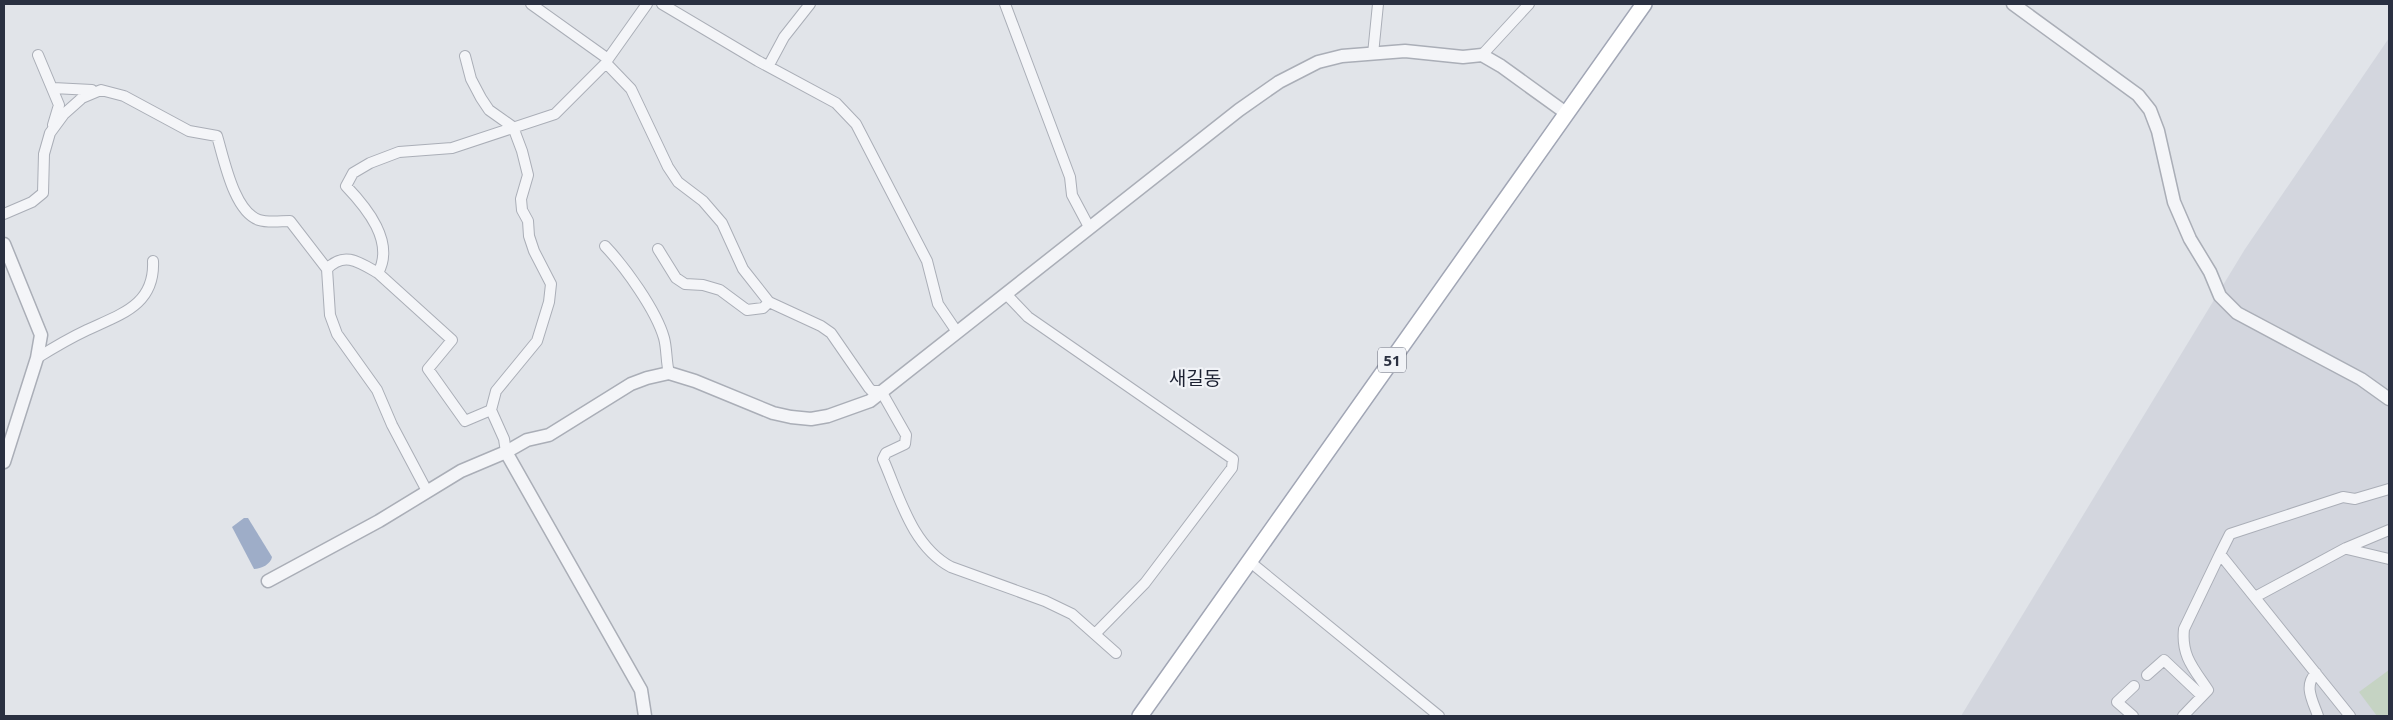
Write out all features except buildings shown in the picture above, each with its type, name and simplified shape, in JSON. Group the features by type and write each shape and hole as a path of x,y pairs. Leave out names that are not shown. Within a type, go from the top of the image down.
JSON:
{"main road":[{"name":"51","path":"1140,716 1644,4"}],"street":[{"path":"531,4 607,61 631,89 668,167 678,182 703,201 722,223 743,269 769,302 821,326 831,333 869,388 872,391 881,391"},
{"path":"378,273 384,262 384,250 376,226 363,204 346,186 353,173 370,163 399,152 452,148 556,114 607,61 647,4"},
{"path":"662,4 758,61 769,65 836,102 856,124 927,261 938,304 946,319 957,332"},
{"path":"769,65 784,37 810,4"},
{"path":"1005,4 1070,177 1072,195 1089,227"},
{"path":"1373,54 1378,4"},
{"path":"1482,55 1529,4"},
{"path":"2013,4 2138,95 2150,110 2168,171 2174,202 2190,239 2210,272 2220,296 2237,313 2361,379 2389,399"},
{"path":"268,582 379,521 461,471 506,452 527,440 549,435 632,384 669,373 695,381 773,413 811,419 860,406 1006,294 1239,110 1279,82 1318,62 1342,56 1405,52 1463,57 1482,55 1501,66 1566,113"},
{"path":"4,214 32,202 43,193 44,154 59,105 38,55"},
{"path":"465,56 472,79 489,110 513,127 528,175 521,199 522,210 528,221 529,236 534,251 551,284 549,302 537,341 496,390 491,410 504,439 506,452 640,690 645,716"},
{"path":"53,88 71,91 101,90 124,96 189,131 217,136 227,172 241,206 259,220 290,221 327,269 330,314 337,334 377,390 392,425 427,491"},
{"path":"50,133 64,114 82,98 101,90"},
{"path":"4,244 41,335 36,358 4,462"},
{"path":"605,246 632,278 659,326 664,339 669,373"},
{"path":"658,249 676,278 685,284 702,285 720,290 747,310 763,308 769,302"},
{"path":"327,269 335,260 347,258 378,273 452,340 428,369 465,420 491,410"},
{"path":"36,358 85,330 124,314 137,304 148,290 154,278 153,261"},
{"path":"1006,294 1028,317 1233,459 1232,468 1145,583 1095,634"},
{"path":"881,391 906,435 905,444 886,453 884,459 912,527 923,544 938,560 951,567 1044,601 1072,614 1116,653"},
{"path":"2183,716 2208,690 2184,652 2182,642 2184,630 2230,534 2343,497 2355,499 2389,489"},
{"path":"2255,597 2346,548 2389,530"},
{"path":"2346,548 2389,559"},
{"path":"2220,554 2350,716"},
{"path":"1249,562 1439,716"},
{"path":"2147,675 2164,660 2202,696"},
{"path":"2316,673 2309,680 2309,690 2318,716"},
{"path":"2133,716 2117,702 2134,686"}],"shaded area":[{"path":"2389,38 2389,716 1961,716 2245,249"}],"green space":[{"path":"2389,670 2389,716 2377,716 2359,692"}],"water":[{"path":"244,518 248,518 272,557 268,564 260,568 254,569 232,527"}],"district":[{"name":"새길동","path":"1195,378"}]}
